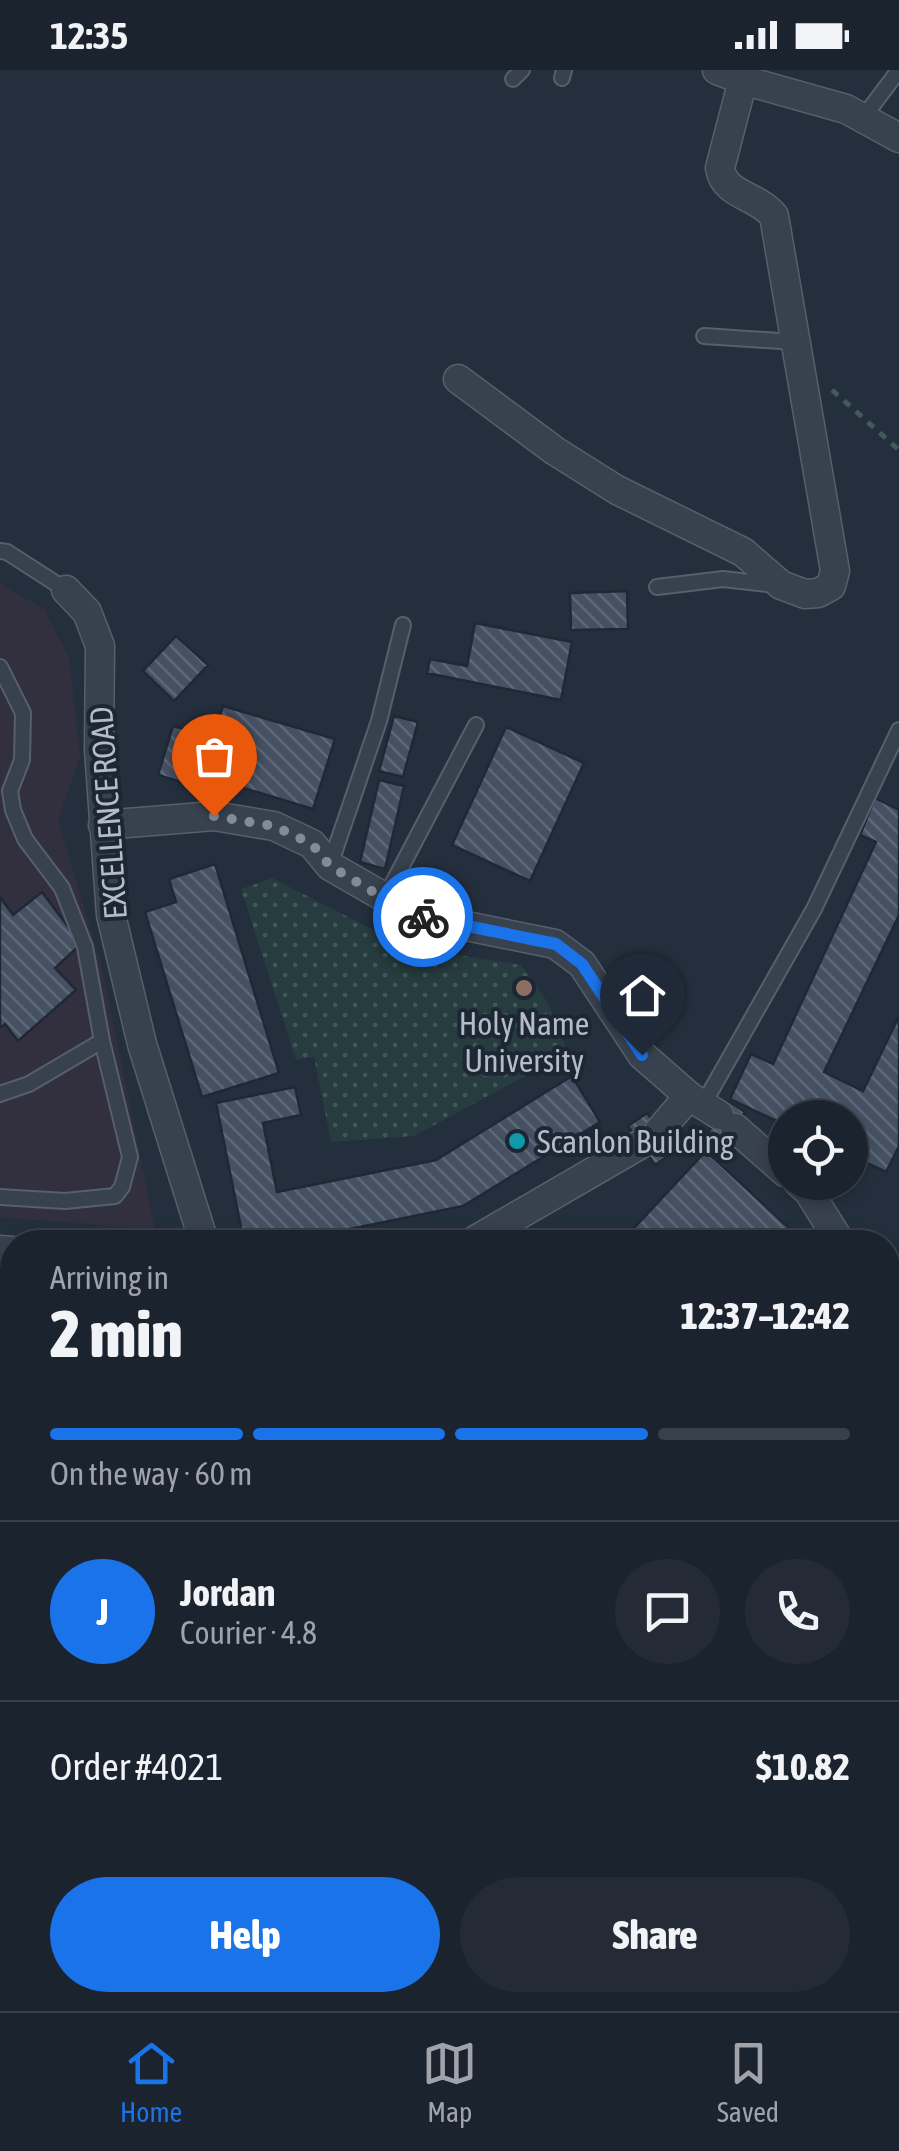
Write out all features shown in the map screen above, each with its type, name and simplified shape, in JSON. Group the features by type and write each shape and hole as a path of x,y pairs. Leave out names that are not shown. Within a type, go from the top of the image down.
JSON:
{"street":[{"path":"458,379 617,490 743,552 780,585 805,594 831,586 835,571 774,216 760,201 730,188 722,179 730,75 846,109 899,138"},
{"name":"EXCELLENCE ROAD","path":"66,590 87,612 100,646 98,750 111,915 142,1044 200,1230"},
{"path":"103,825 214,816 274,826 312,844 330,866 417,916 556,944 582,964 642,1055 768,1158"},
{"path":"493,1230 650,1138 712,1110"},
{"path":"814,1200 833,1230"}],"lane":[{"path":"863,118 899,70"},
{"path":"704,336 798,352"},
{"path":"2,550 66,590"},
{"path":"657,587 723,579 780,585"},
{"path":"330,866 379,720 403,625"},
{"path":"0,668 23,713 22,760 5,794 26,839 62,888 85,947 102,1041 130,1156 122,1187 115,1196 64,1201 0,1197"},
{"path":"385,899 476,726"},
{"path":"712,1110 899,730"},
{"path":"0,1094 29,1084 102,1041"}],"path":[{"path":"798,352 899,450"}],"shaded area":[{"path":"0,584 44,609 69,658 80,756 58,820 102,967 155,1230 0,1217"}],"green space":[{"path":"272,878 407,947 521,965 548,1003 568,1053 414,1136 331,1142 314,1057 296,1060 241,889"}],"building":[{"path":"627,591 628,629 571,630 570,593"},
{"path":"475,623 572,642 561,700 427,673 430,659 467,666"},
{"path":"176,636 208,665 174,701 143,671"},
{"path":"223,706 335,739 313,809 204,776 201,788 158,775 173,726 213,738"},
{"path":"394,716 418,722 403,777 379,771"},
{"path":"506,727 584,763 530,881 452,845"},
{"path":"379,780 404,786 385,869 360,862"},
{"path":"875,798 899,810 899,915 824,1072 863,1091 899,1016 899,1146 886,1172 868,1164 868,1100 768,1100 768,1117 730,1099 751,1054 773,1064 876,842 860,835"},
{"path":"215,864 279,1073 202,1097 145,912 176,902 169,879"},
{"path":"42,892 81,944 55,968 76,990 18,1041 5,1024 0,1028 0,897 13,915"},
{"name":"Scanlon Building","path":"572,1076 600,1122 463,1206 345,1230 242,1230 216,1103 295,1087 301,1115 263,1123 277,1192 436,1160"},
{"path":"728,1101 745,1112 718,1153 702,1142"},
{"path":"647,1113 674,1152 655,1165 628,1126"},
{"path":"706,1151 791,1230 632,1230"}],"way so far":[{"path":"214,816 274,826 312,844 330,866 423,917"}],"place":[{"name":"Holy Name University","path":"524,988"},
{"name":"Scanlon Building","path":"517,1141"}],"route":[{"path":"423,917 556,944 582,964 642,1055"}]}
